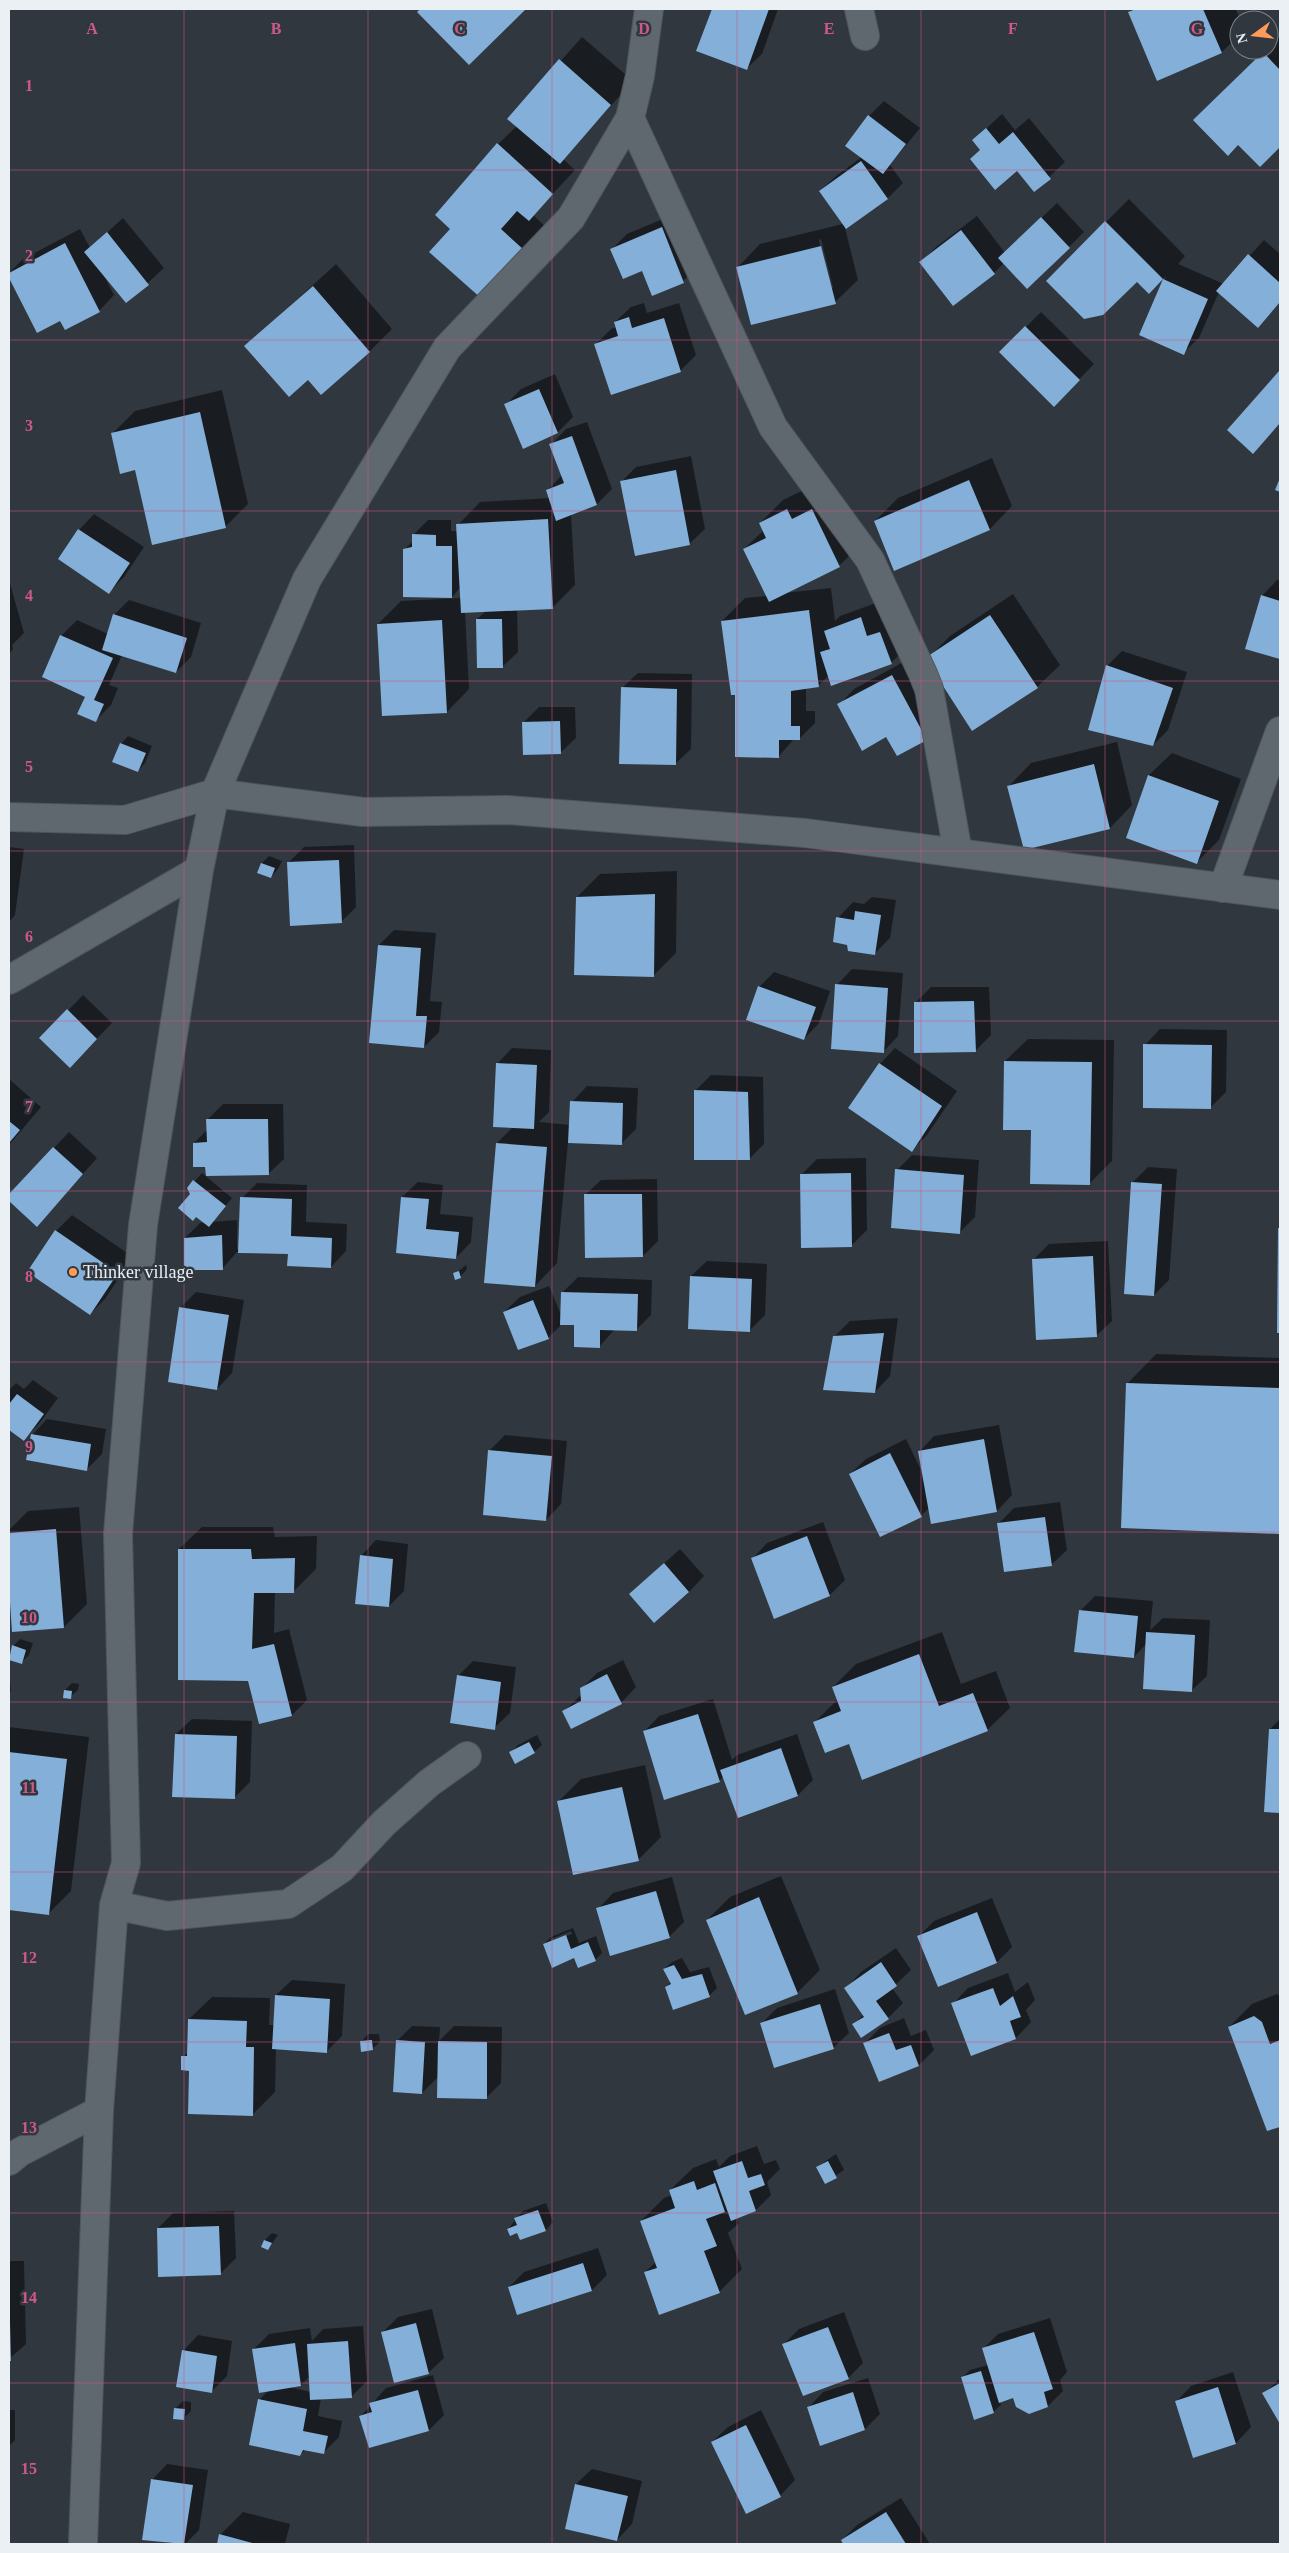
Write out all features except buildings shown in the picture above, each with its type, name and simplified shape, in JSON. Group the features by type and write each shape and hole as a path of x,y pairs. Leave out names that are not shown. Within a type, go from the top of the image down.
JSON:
{"street":[{"path":"83,2544 99,2111 114,1906 126,1864 118,1534 142,1235 199,870 215,793 307,580 447,348 571,218 630,118 640,76 649,9"},
{"path":"859,9 865,36"},
{"path":"630,118 773,426 870,560 923,674 929,689 958,853"},
{"path":"1223,888 1280,731"},
{"path":"9,817 125,820 215,793 363,812 507,810 805,833 1280,895"},
{"path":"9,980 199,870"},
{"path":"114,1906 167,1916 288,1904 342,1868 384,1823 429,1783 467,1756"},
{"path":"9,2160 20,2152 99,2111"}],"place":[{"name":"Thinker village","path":"73,1272"}]}
